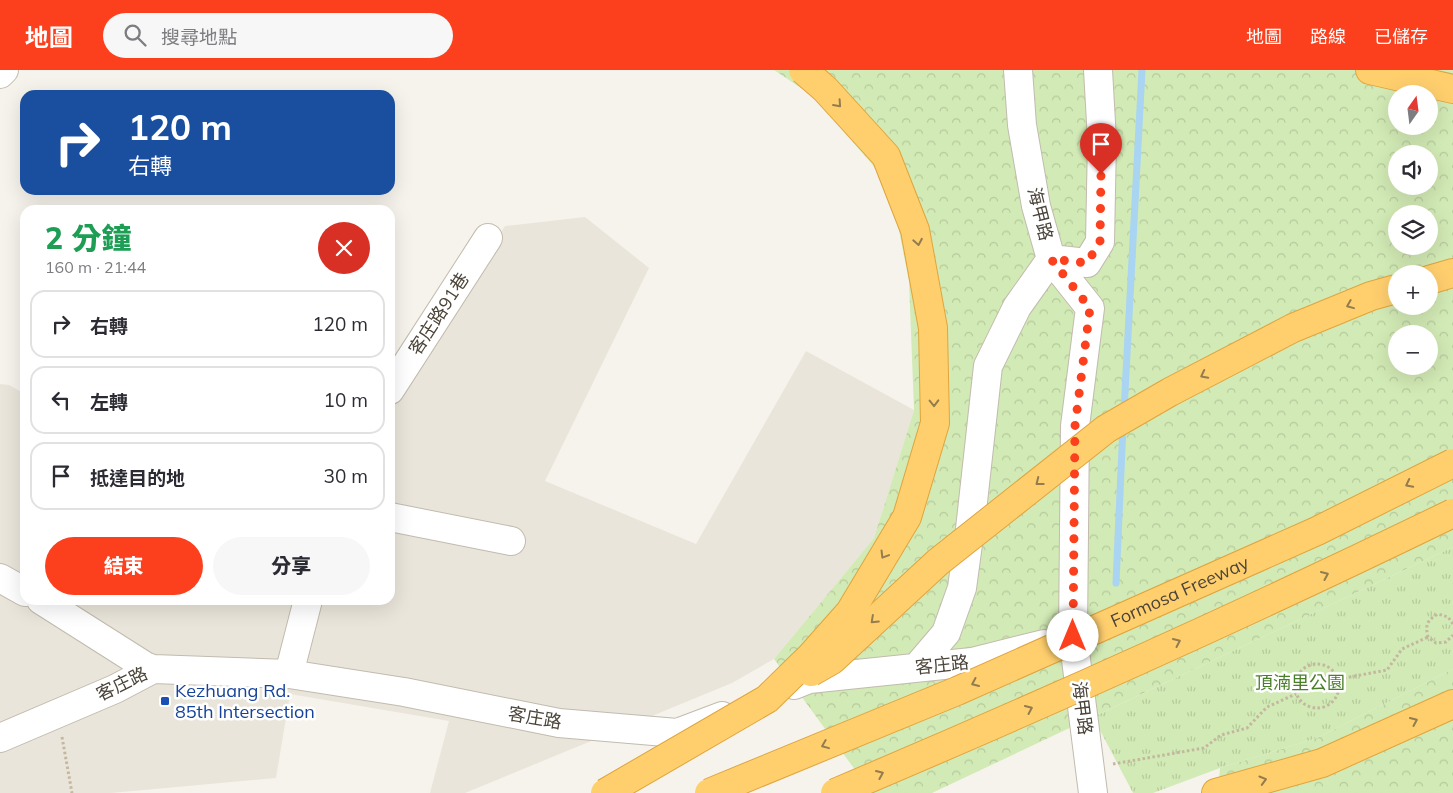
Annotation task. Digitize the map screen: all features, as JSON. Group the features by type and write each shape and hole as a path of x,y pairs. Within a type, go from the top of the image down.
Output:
{"highway":[{"path":"767,699 811,656 850,612 907,517 935,423 933,328 916,230 886,156 825,89 803,70"},
{"path":"1370,70 1453,90"},
{"path":"1438,277 1453,273"},
{"path":"605,793 832,660 938,562 1106,429 1170,392 1293,328 1371,296 1388,291"},
{"name":"Formosa Freeway","path":"709,793 957,691 1317,531 1453,462"},
{"path":"835,793 977,732 1337,569 1453,513"},
{"path":"1216,793 1322,763 1453,704"}],"street":[{"path":"0,74 4,70"},
{"name":"海甲路","path":"1018,70 1022,125 1034,197 1051,259 1090,308 1075,426 1073,636 1092,781"},
{"path":"917,668 946,633 962,588 988,366 1017,307 1051,259 1087,263 1100,242 1102,140 1095,71"},
{"name":"客庄路91巷","path":"395,382 488,238"},
{"path":"395,518 511,541"},
{"path":"0,578 20,589"},
{"path":"49,605 145,666 153,669"},
{"path":"289,674 307,605"},
{"name":"客庄路","path":"0,738 115,689 153,669 289,674 404,692 559,723 677,733 809,679 972,662 1073,636"}],"path":[{"path":"1453,624 1448,617 1438,614 1429,619 1426,628 1428,637 1436,643 1446,642 1453,635"},
{"path":"1339,679 1386,670 1402,649 1428,637"},
{"path":"1314,663 1330,666 1339,679 1338,695 1327,706 1311,708 1298,699 1296,694 1294,684 1300,670 1314,663"},
{"path":"1092,781 1144,757 1204,748 1221,735 1247,728 1267,707 1296,694"},
{"path":"57,714 72,793"}],"shaded area":[{"path":"585,217 649,268 545,481 696,544 806,351 914,410 874,538 774,659 732,683 465,793 430,793 449,721 290,694 276,778 111,793 0,793 0,384 9,385 20,391 20,605 395,605 395,402 505,226"}],"green space":[{"path":"774,70 1453,70 1453,547 932,793 872,793 774,659 874,538 914,410 909,281 890,185 813,96"},
{"name":"頂湳里公園","path":"1453,547 1453,669 1317,738 1220,768 1153,793 1133,793 1093,717"},
{"path":"1453,669 1453,793 1218,793 1220,768 1317,738"}],"waterway":[{"path":"1124,411 1142,70"},
{"path":"1116,583 1123,426"}],"place":[{"name":"Kezhuang Rd. 85th Intersection","path":"165,701"}],"route":[{"path":"1073,636 1075,426 1090,308 1051,259 1087,263 1100,242 1101,174"}]}
